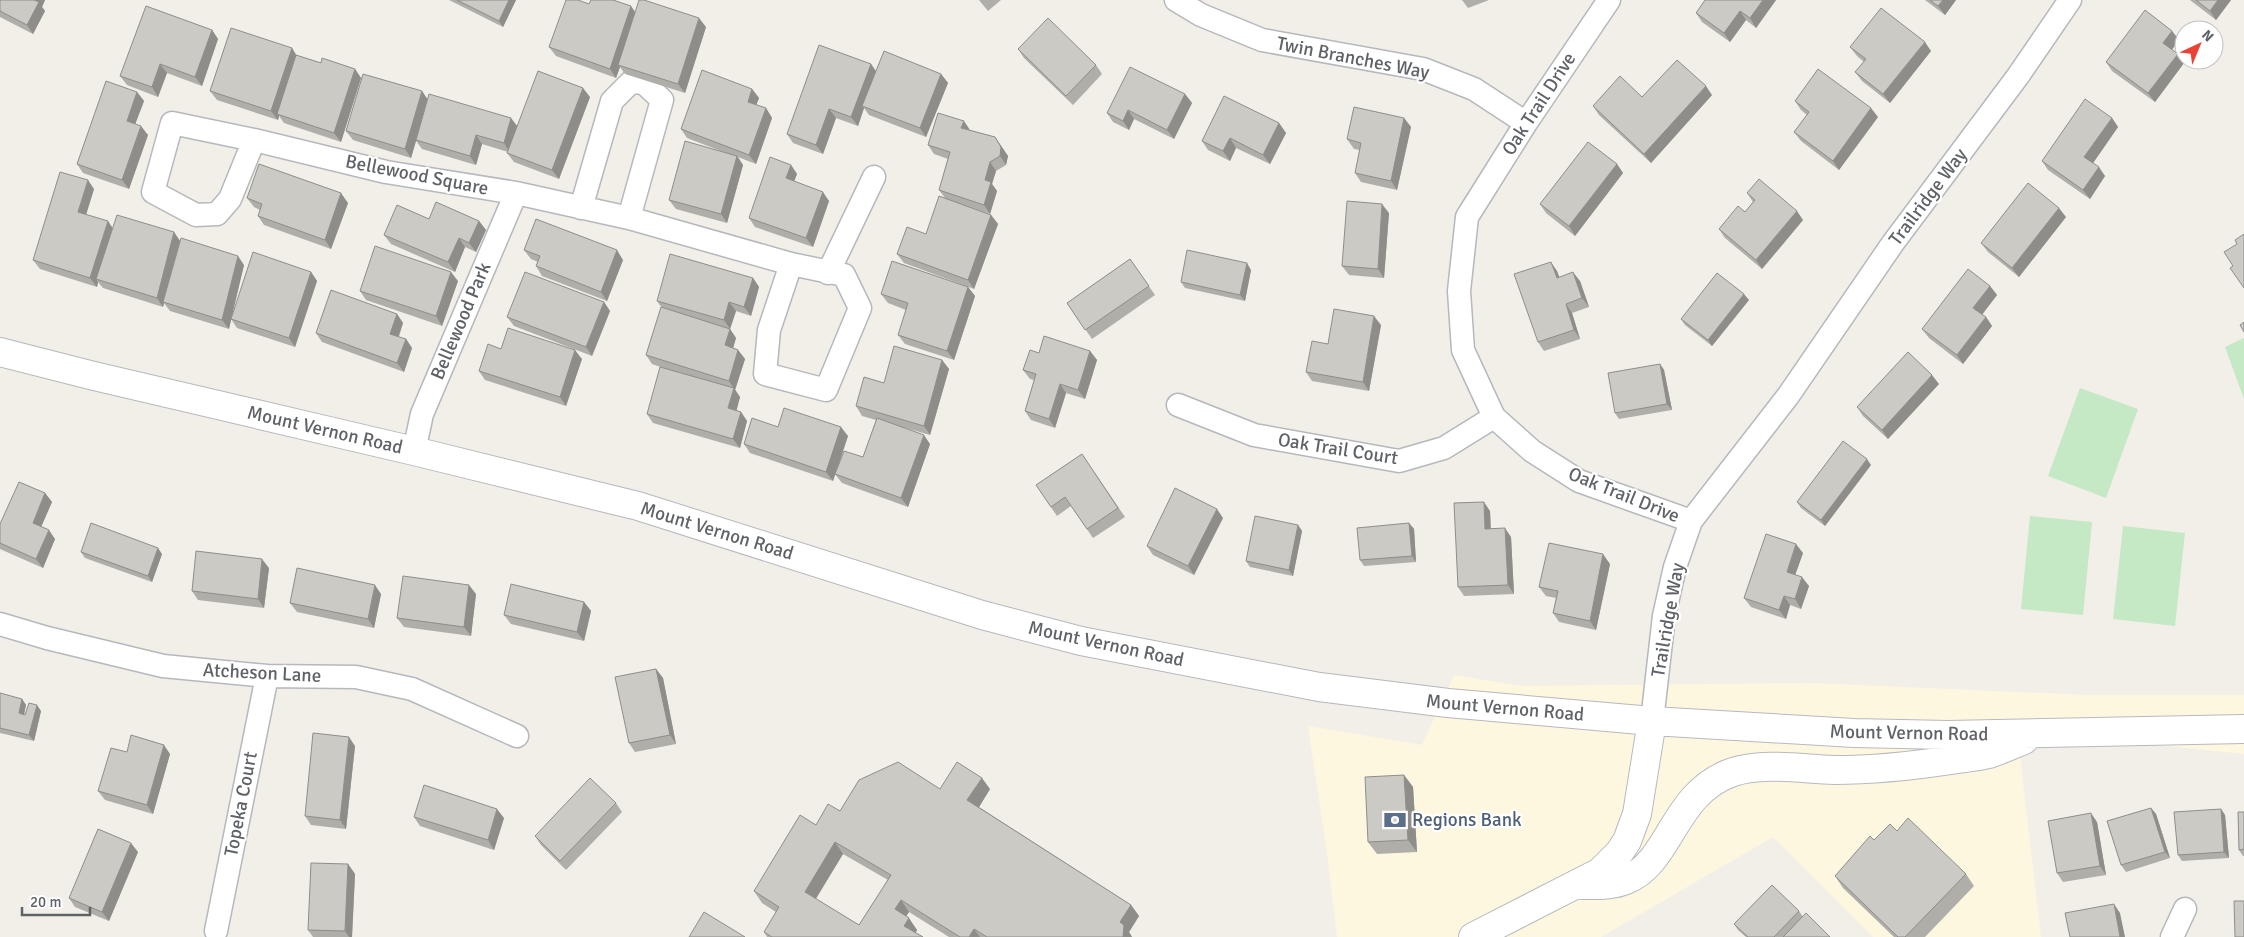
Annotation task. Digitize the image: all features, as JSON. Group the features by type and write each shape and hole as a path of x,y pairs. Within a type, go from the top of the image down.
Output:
{"street":[{"name":"Twin Branches Way","path":"1176,0 1201,15 1262,40 1423,69 1474,89 1526,123"},
{"name":"Oak Trail Drive","path":"1609,0 1526,123 1467,217 1459,291 1463,350 1494,417 1532,451 1579,481 1691,521 1788,396"},
{"name":"Trailridge Way","path":"1788,396 1893,243 2018,76 2070,0"},
{"path":"581,208 612,101 631,82 644,83 662,100 629,218"},
{"name":"Bellewood Square","path":"254,140 230,199 217,214 196,215 153,192 172,123 254,140 386,172 516,193 629,218 791,264 844,275 860,308 826,390 765,374 769,330 791,264"},
{"path":"828,273 874,177"},
{"name":"Bellewood Park","path":"414,451 422,414 516,193"},
{"name":"Mount Vernon Road","path":"0,352 638,506 982,615 1081,640 1319,687 1448,704 1652,721 1854,733 2040,734 2244,729"},
{"name":"Oak Trail Court","path":"1178,405 1254,436 1400,461 1444,448 1494,417"},
{"name":"Trailridge Way","path":"1652,721 1666,608 1675,567 1691,521"},
{"name":"Atcheson Lane","path":"0,624 47,638 163,666 267,676 356,677 412,689 518,736"},
{"name":"Topeka Court","path":"216,932 267,676"},
{"path":"1473,937 1577,885 1600,872 1611,863 1627,840 1637,814 1652,721"},
{"path":"1577,885 1609,884 1625,881 1638,874 1650,863 1691,800 1716,779 1732,772 1758,768 1836,770 1902,768 1987,754 2040,734"},
{"path":"2172,937 2185,909"}],"shaded area":[{"path":"1454,675 1521,686 1812,683 2088,695 2244,695 2244,754 2017,731 2041,937 1873,937 1773,837 1601,937 1337,937 1327,853 1308,726 1422,745"}],"green space":[{"path":"2244,338 2244,399 2225,347"},
{"path":"2080,388 2138,409 2106,498 2048,476"},
{"path":"2030,516 2092,522 2083,615 2021,609"},
{"path":"2123,526 2185,533 2175,626 2113,619"}],"building":[{"path":"0,0 34,0 39,2 27,25 0,11"},
{"path":"457,0 509,0 499,21"},
{"path":"566,0 578,0 589,4 591,0 613,0 631,6 610,69 549,47"},
{"path":"639,0 699,18 678,84 618,65"},
{"path":"1705,0 1763,0 1750,18 1740,11 1724,33 1696,13"},
{"path":"1930,0 1943,0 1938,6"},
{"path":"2196,0 2218,0 2210,11"},
{"path":"146,6 212,30 195,77 160,64 152,87 120,76"},
{"path":"1881,8 1925,42 1883,94 1855,72 1866,59 1850,47"},
{"path":"2145,10 2172,31 2163,43 2174,51 2174,59 2148,93 2106,62"},
{"path":"1048,18 1096,65 1066,96 1018,49"},
{"path":"231,28 292,48 271,111 210,91"},
{"path":"819,45 871,64 851,117 829,109 816,145 787,134"},
{"path":"884,51 941,74 920,128 862,106"},
{"path":"296,55 321,63 322,58 355,69 334,133 277,114"},
{"path":"1677,60 1706,86 1644,154 1593,106 1620,76 1642,97"},
{"path":"1130,67 1185,94 1167,130 1128,110 1123,121 1107,113"},
{"path":"1818,69 1871,108 1833,161 1794,132 1809,112 1795,101"},
{"path":"702,70 752,89 748,102 766,108 749,155 681,129"},
{"path":"538,71 583,88 552,170 507,153"},
{"path":"363,74 422,91 405,149 346,131"},
{"path":"106,81 137,92 127,121 141,126 122,180 77,164"},
{"path":"429,94 511,118 504,143 476,135 470,156 416,140"},
{"path":"1224,96 1279,123 1263,155 1230,138 1223,151 1202,141"},
{"path":"2085,99 2112,118 2084,157 2099,167 2083,190 2042,161"},
{"path":"1354,107 1404,118 1391,181 1355,173 1361,143 1347,139"},
{"path":"938,113 964,121 961,128 995,137 1001,147 1000,156 990,162 985,180 991,182 984,205 939,190 950,152 928,145"},
{"path":"685,141 737,156 721,214 669,200"},
{"path":"1588,142 1617,164 1569,226 1540,204"},
{"path":"770,157 791,165 786,178 823,192 806,238 749,218"},
{"path":"259,164 341,193 325,240 258,216 262,204 247,198"},
{"path":"60,172 88,180 78,212 108,221 90,278 33,260"},
{"path":"1759,179 1797,211 1756,260 1719,229 1738,206 1745,212 1755,200 1747,193"},
{"path":"2028,183 2059,208 2012,268 1981,243"},
{"path":"939,196 991,215 968,280 897,254 907,227 926,234"},
{"path":"1347,201 1382,204 1378,269 1342,266"},
{"path":"436,202 479,221 469,243 459,238 448,262 384,235 397,205 429,219"},
{"path":"117,215 174,232 157,298 96,279"},
{"path":"536,219 617,250 601,292 536,266 540,256 524,250"},
{"path":"2244,234 2244,288 2230,268 2233,266 2224,252 2237,244 2235,240"},
{"path":"181,238 238,256 222,320 163,302"},
{"path":"375,246 451,272 436,316 360,291"},
{"path":"1187,250 1247,263 1240,295 1181,282"},
{"path":"253,252 311,272 289,338 231,319"},
{"path":"670,254 753,278 744,307 729,302 724,320 657,301"},
{"path":"1130,259 1149,286 1085,330 1067,303"},
{"path":"892,261 968,287 947,351 898,335 908,303 881,294"},
{"path":"1551,262 1557,278 1573,272 1582,298 1566,304 1574,330 1538,342 1514,274"},
{"path":"1968,269 1990,286 1973,308 1986,317 1957,355 1922,329"},
{"path":"525,272 604,302 586,347 507,317"},
{"path":"1717,273 1744,294 1708,340 1681,319"},
{"path":"331,290 397,314 390,334 406,339 397,363 316,333"},
{"path":"661,307 730,329 725,345 738,350 729,381 646,355"},
{"path":"1334,309 1374,316 1363,382 1306,372 1312,341 1328,344"},
{"path":"2244,322 2244,332 2240,325"},
{"path":"508,328 575,350 560,397 479,371 488,344 501,349"},
{"path":"1044,336 1090,351 1078,390 1060,384 1049,419 1025,411 1036,374 1023,370 1030,350 1039,353"},
{"path":"894,346 942,360 924,426 856,406 864,377 884,383"},
{"path":"1908,352 1932,375 1882,430 1857,407"},
{"path":"1660,364 1667,404 1615,413 1608,373"},
{"path":"660,367 734,388 728,408 741,412 733,439 647,414"},
{"path":"784,408 841,427 826,472 744,444 752,418 778,427"},
{"path":"877,418 924,435 901,498 835,474 844,451 863,457"},
{"path":"1843,441 1867,459 1821,520 1797,502"},
{"path":"1082,454 1118,508 1087,529 1065,497 1051,507 1036,485"},
{"path":"19,482 45,493 33,523 49,530 36,559 0,543 0,524"},
{"path":"1175,488 1217,509 1188,566 1147,546"},
{"path":"1484,502 1485,529 1505,528 1508,585 1458,587 1454,503"},
{"path":"1255,516 1298,525 1289,570 1246,561"},
{"path":"91,523 158,548 148,576 81,552"},
{"path":"1409,523 1412,556 1360,560 1357,528"},
{"path":"1766,534 1796,544 1787,572 1802,577 1795,599 1784,596 1779,610 1744,598"},
{"path":"1549,543 1603,554 1590,621 1553,613 1558,591 1539,587"},
{"path":"196,551 262,559 258,599 192,591"},
{"path":"297,568 375,585 368,619 290,603"},
{"path":"403,576 469,585 464,627 397,618"},
{"path":"511,584 584,602 577,632 504,615"},
{"path":"656,669 670,735 629,743 615,677"},
{"path":"0,693 22,699 19,713 25,715 29,703 37,705 29,735 0,728"},
{"path":"313,733 349,737 340,820 305,816"},
{"path":"131,735 164,745 147,805 98,791 111,748 127,752"},
{"path":"898,762 940,789 957,762 982,778 967,800 1131,905 1120,922 1124,925 1123,937 987,937 974,929 969,937 960,937 901,900 895,909 909,918 904,926 923,937 772,937 764,932 779,907 754,891 800,815 816,825 828,804 840,811 859,780","holes":["835,842 891,875 859,925 805,892"]},
{"name":"Regions Bank","path":"1404,775 1408,840 1368,842 1365,777"},
{"path":"590,778 616,803 560,861 535,836"},
{"path":"424,785 497,809 488,840 414,817"},
{"path":"2151,808 2165,852 2121,865 2107,821"},
{"path":"2221,809 2224,852 2178,855 2174,812"},
{"path":"2238,812 2244,812 2244,849 2239,850"},
{"path":"2091,813 2100,866 2057,873 2048,821"},
{"path":"1908,818 1966,874 1905,937 1898,937 1835,876 1870,836 1874,840 1890,824 1897,831"},
{"path":"98,829 131,843 102,912 69,898"},
{"path":"311,863 348,864 345,931 308,930"},
{"path":"1772,885 1799,911 1774,937 1748,937 1734,924"},
{"path":"2234,901 2244,901 2244,937 2235,937"},
{"path":"2114,904 2120,937 2070,937 2065,913"},
{"path":"704,912 745,937 689,937"},
{"path":"1806,913 1830,937 1783,937"}],"place":[{"name":"Regions Bank","path":"1395,820"}]}
